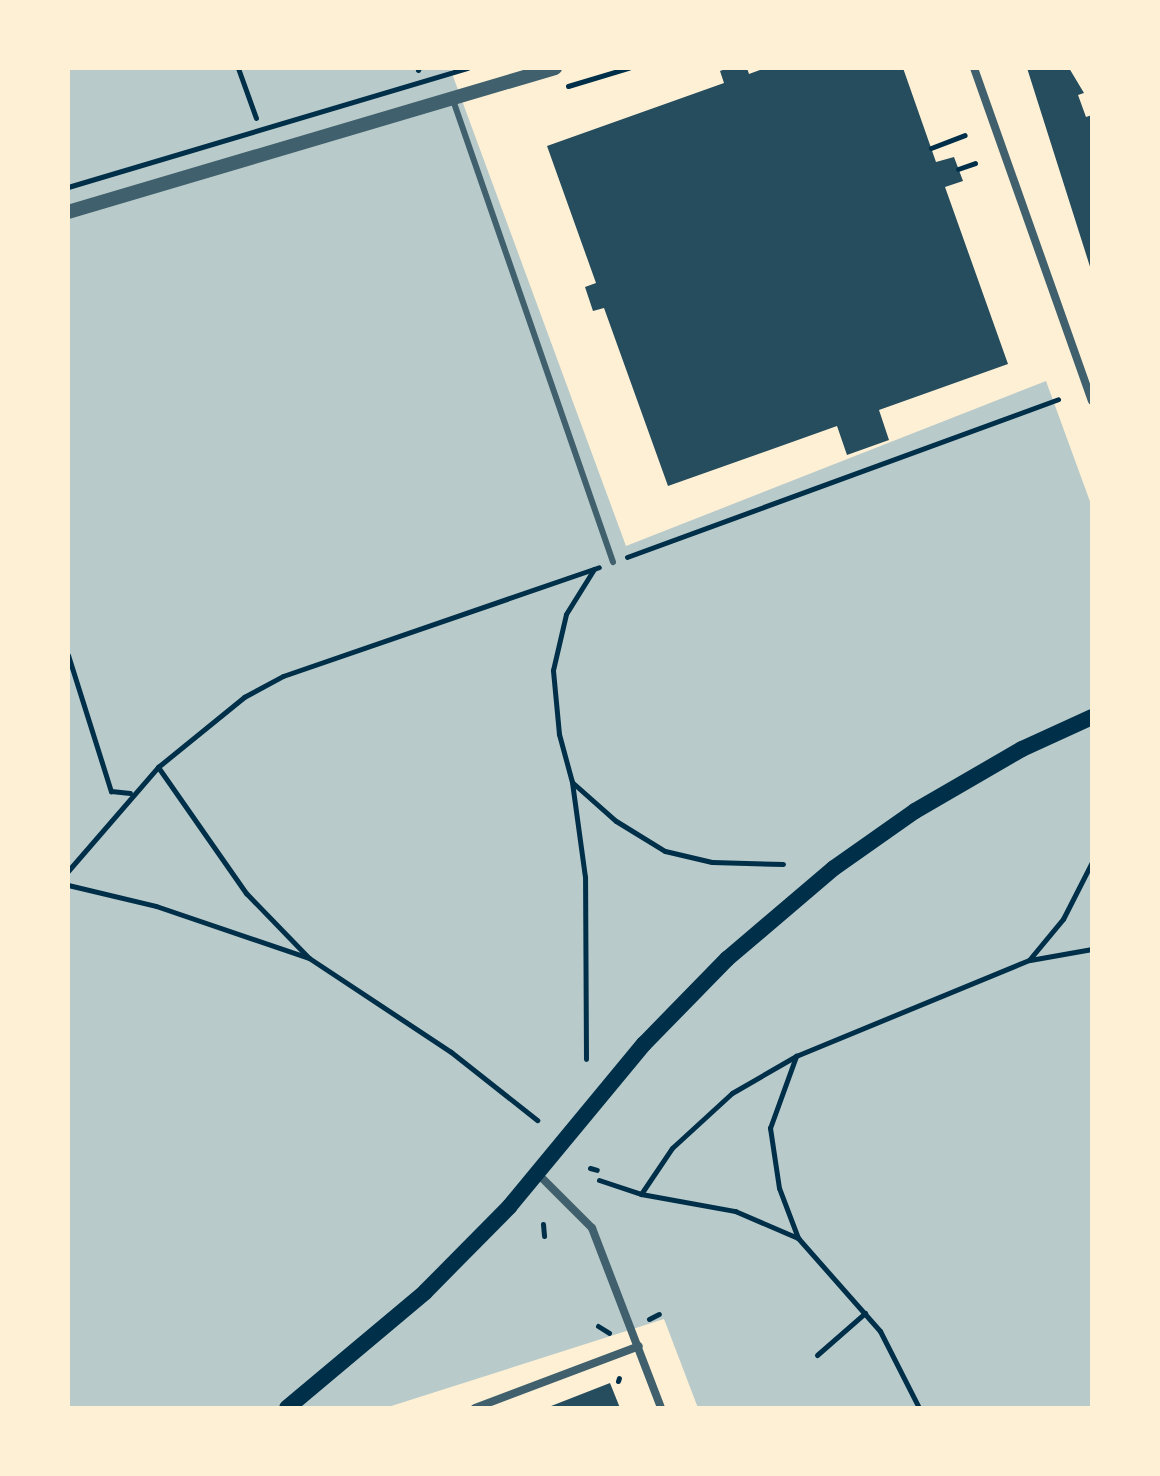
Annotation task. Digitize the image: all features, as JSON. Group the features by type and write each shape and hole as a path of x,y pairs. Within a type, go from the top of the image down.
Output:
{"main road":[{"path":"287,1408 425,1292 539,1175 644,1044 727,959 834,868 942,795 1022,749 1092,717"}],"street":[{"path":"68,212 555,68"},
{"path":"974,68 1092,401"},
{"path":"539,1175 592,1228 661,1408"},
{"path":"475,1408 639,1346"}],"lane":[{"path":"453,99 613,562"}],"path":[{"path":"238,68 256,118"},
{"path":"68,187 468,68"},
{"path":"931,148 965,135"},
{"path":"958,169 975,163"},
{"path":"68,871 131,793 158,767 244,697 283,676 613,562 1058,399"},
{"path":"586,1059 585,877 572,782 559,734 553,670 566,614 595,568"},
{"path":"68,655 111,791 131,793"},
{"path":"158,767 246,893 309,958 451,1052 537,1120"},
{"path":"572,782 616,821 665,851 712,862 783,864"},
{"path":"1029,960 1063,919 1090,875 1092,862"},
{"path":"68,885 156,906 309,958"},
{"path":"641,1194 672,1148 732,1093 796,1056 1029,960 1092,949"},
{"path":"796,1056 770,1128 779,1188 798,1238 865,1313 919,1408"},
{"path":"599,1180 641,1194 735,1211 798,1238"},
{"path":"543,1224 544,1236"},
{"path":"817,1355 865,1313"},
{"path":"649,1319 659,1314"},
{"path":"598,1326 609,1333"}],"shaded area":[{"path":"68,68 450,68 626,546 1046,381 1092,507 1092,1408 698,1408 664,1319 385,1408 68,1408"}],"building":[{"path":"747,68 749,74 765,68 903,68 936,162 954,157 963,181 945,187 1008,364 879,410 889,440 847,455 837,426 668,486 604,308 593,311 585,287 596,283 547,146 724,83 720,71"},
{"path":"1027,68 1069,68 1084,93 1078,95 1086,117 1092,115 1092,273"},
{"path":"610,1383 620,1408 546,1408"}]}
